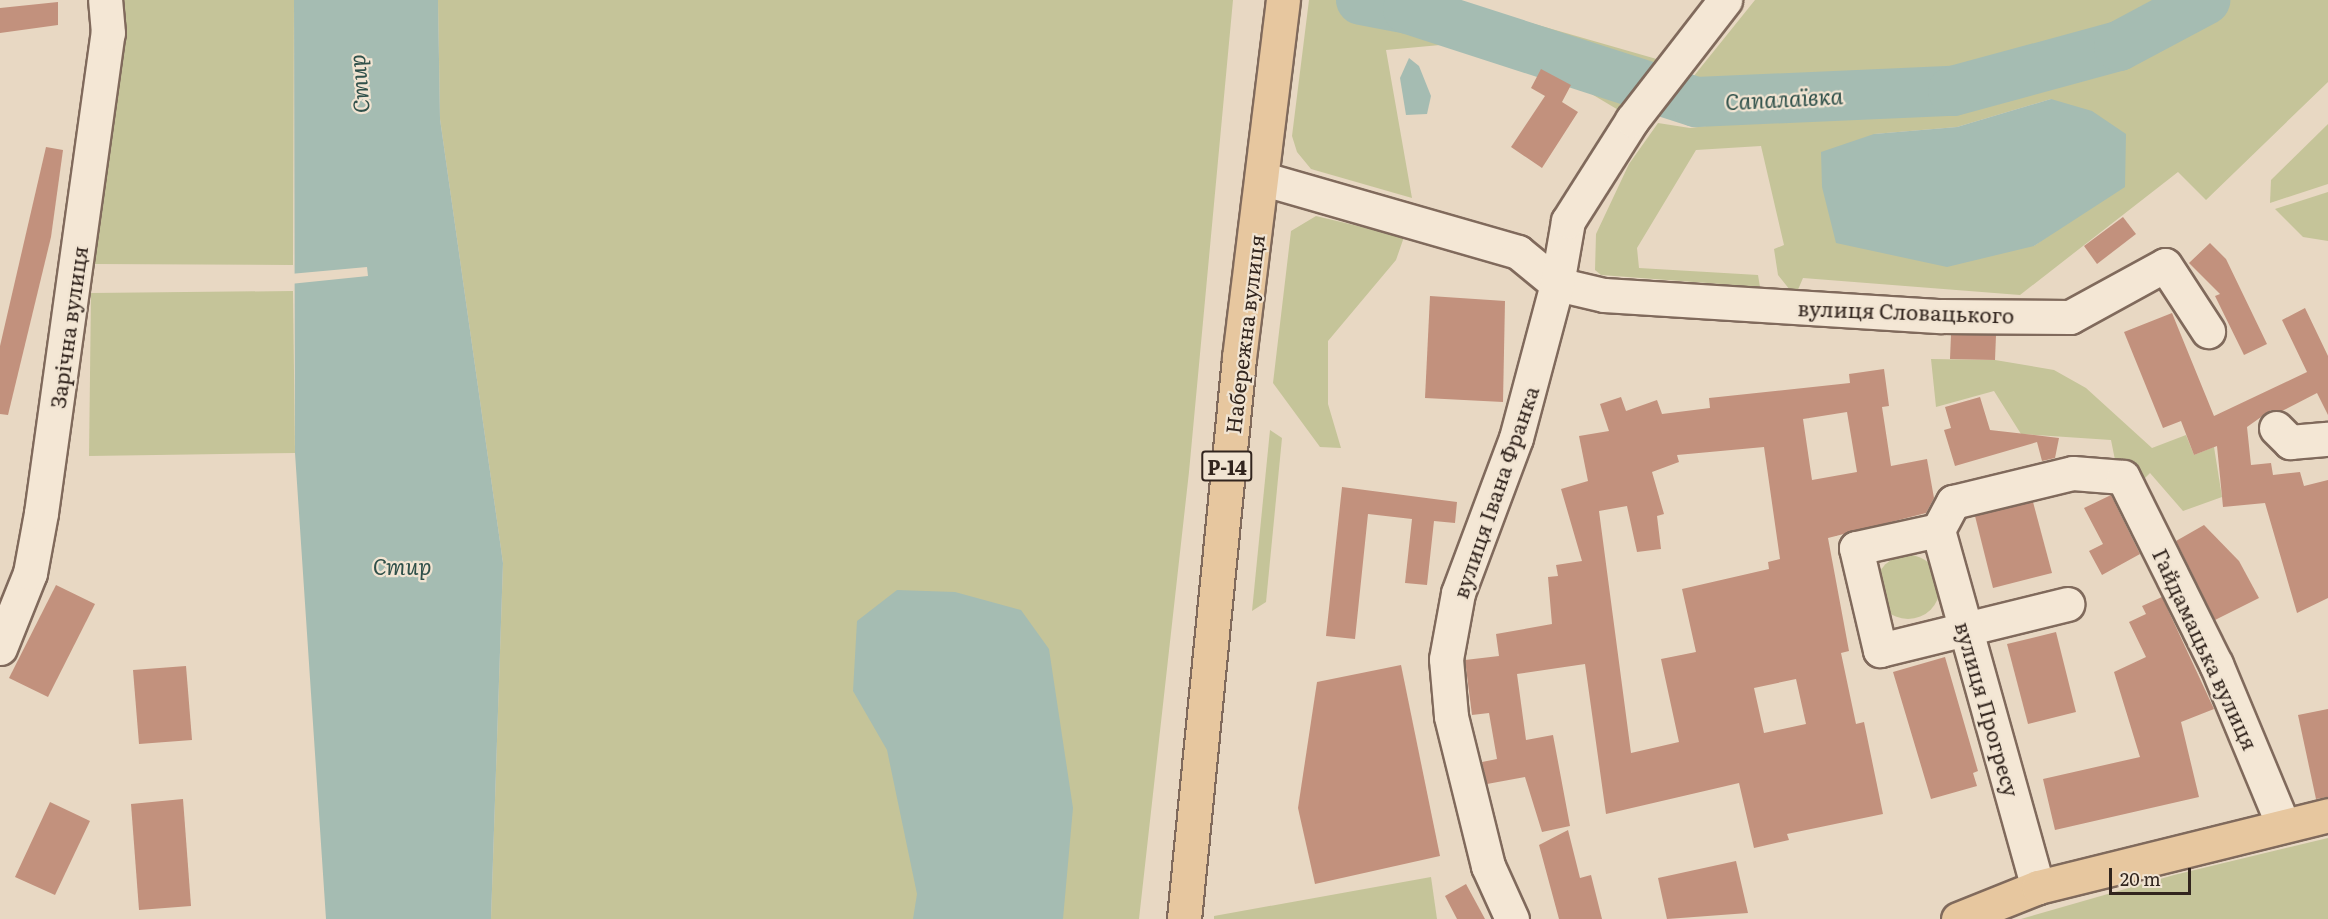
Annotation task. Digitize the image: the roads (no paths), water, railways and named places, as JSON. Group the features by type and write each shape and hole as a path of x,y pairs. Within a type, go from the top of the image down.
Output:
{"main road":[{"name":"Набережна вулиця","path":"1184,919 1239,358 1264,179 1282,7"},
{"path":"1958,919 2038,887 2328,815"}],"street":[{"name":"Зарічна вулиця","path":"0,648 30,573 41,513 108,33 105,0"},
{"name":"вулиця Івана Франка","path":"1512,919 1488,866 1451,716 1446,659 1458,593 1516,438 1557,284 1568,221 1632,120 1725,0"},
{"path":"1264,179 1518,252 1557,284"},
{"name":"вулиця Словацького","path":"1557,284 1627,296 1941,316 2070,316 2165,265 2208,331"},
{"path":"2276,428 2290,442 2328,439"},
{"name":"Гайдамацька вулиця","path":"1938,530 1953,501 2073,472 2123,477 2217,664 2283,825"},
{"path":"1938,530 1856,548 1880,650 1966,632 2067,604"},
{"name":"вулиця Прогресу","path":"1938,530 2038,887"}],"water":[{"name":"Стир","path":"294,0 438,0 440,119 503,563 491,919 326,919 295,453"},
{"path":"1409,58 1419,66 1431,96 1427,114 1406,115 1400,78"},
{"path":"2051,99 2092,111 2126,134 2125,187 2034,246 1947,267 1836,243 1822,187 1821,152 1874,134 1957,127"},
{"path":"897,590 955,592 1021,610 1049,649 1073,808 1063,919 913,919 917,894 887,750 853,691 857,621"}],"waterway":[{"name":"Сапалаївка","path":"1361,0 1408,9 1696,102 1953,91 2119,46 2205,0"}]}
